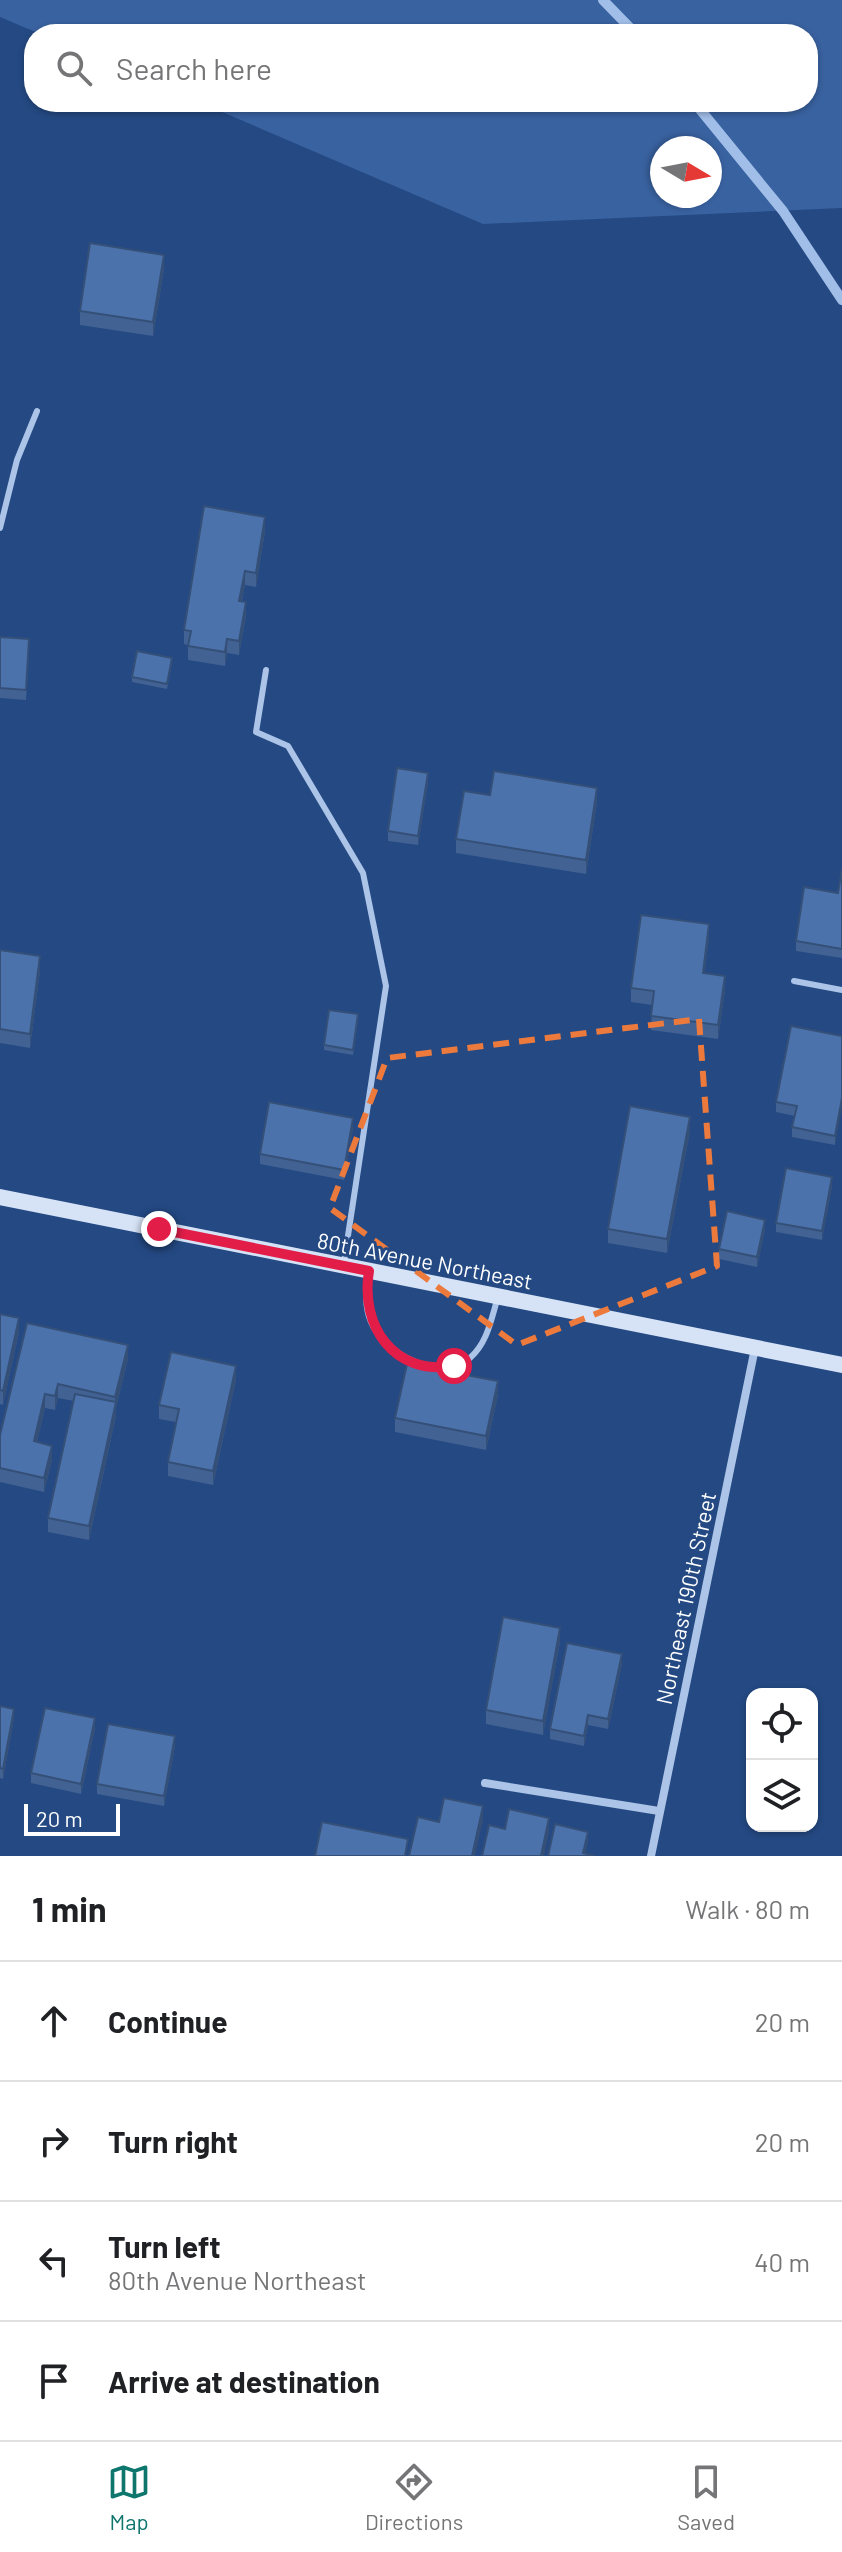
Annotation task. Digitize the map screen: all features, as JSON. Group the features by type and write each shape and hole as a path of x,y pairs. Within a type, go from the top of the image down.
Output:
{"main road":[{"name":"80th Avenue Northeast","path":"0,1197 842,1365"}],"street":[{"name":"Northeast 190th Street","path":"651,1856 755,1348"},
{"path":"485,1783 659,1811"}],"lane":[{"path":"0,528 17,460 37,411"},
{"path":"266,670 256,732 288,746 363,873 386,986 343,1265"},
{"path":"794,981 842,990"},
{"path":"369,1271 366,1300 375,1330 391,1349 431,1366 454,1366 472,1356 486,1338 498,1297"}],"highlighted area":[{"path":"699,1019 717,1266 517,1345 330,1208 387,1058"}],"shaded area":[{"path":"0,0 842,0 842,208 483,224 222,112 818,112 818,24 24,24 24,27 0,17"}],"building":[{"path":"90,243 164,255 153,322 80,311"},
{"path":"204,506 265,517 256,573 245,571 239,601 246,602 239,641 227,639 225,652 188,646 191,631 184,630"},
{"path":"0,637 29,639 26,690 0,688"},
{"path":"137,651 172,658 167,684 132,677"},
{"path":"397,768 428,773 418,836 388,831"},
{"path":"494,771 597,788 586,860 456,839 464,791 490,795"},
{"path":"842,869 842,949 796,941 804,887 838,893"},
{"path":"641,915 709,924 703,973 725,976 718,1025 651,1016 654,991 631,988"},
{"path":"0,950 40,956 30,1034 0,1029"},
{"path":"329,1010 358,1014 353,1050 324,1045"},
{"path":"791,1026 842,1036 842,1098 835,1136 792,1127 797,1106 776,1102"},
{"path":"269,1102 353,1118 344,1170 260,1154"},
{"path":"630,1106 690,1117 667,1239 608,1229"},
{"path":"786,1168 832,1177 822,1231 776,1223"},
{"path":"727,1211 765,1220 757,1257 719,1249"},
{"path":"0,1314 19,1318 3,1391 0,1390"},
{"path":"27,1323 128,1345 115,1397 58,1384 55,1396 45,1394 34,1441 52,1446 44,1478 0,1468 0,1435"},
{"path":"171,1352 236,1366 213,1471 168,1462 179,1409 159,1405"},
{"path":"407,1364 498,1381 486,1436 395,1418"},
{"path":"75,1394 116,1402 89,1526 48,1518"},
{"path":"503,1617 560,1628 543,1721 486,1710"},
{"path":"567,1643 622,1654 608,1719 588,1715 584,1736 550,1729"},
{"path":"0,1706 14,1709 3,1769 0,1768"},
{"path":"45,1708 95,1718 81,1784 31,1773"},
{"path":"108,1724 175,1736 164,1796 97,1784"},
{"path":"444,1798 483,1806 472,1856 409,1856 418,1817 439,1822"},
{"path":"509,1809 549,1818 541,1856 482,1856 489,1825 505,1829"},
{"path":"322,1822 408,1839 405,1856 315,1856"},
{"path":"555,1824 588,1832 583,1853 595,1856 548,1856"}],"waterway":[{"path":"603,0 626,24"},
{"path":"702,112 783,211 842,300"}],"route":[{"path":"159,1229 369,1271 367,1311 382,1340 391,1349 416,1361 431,1366 454,1366"}]}
